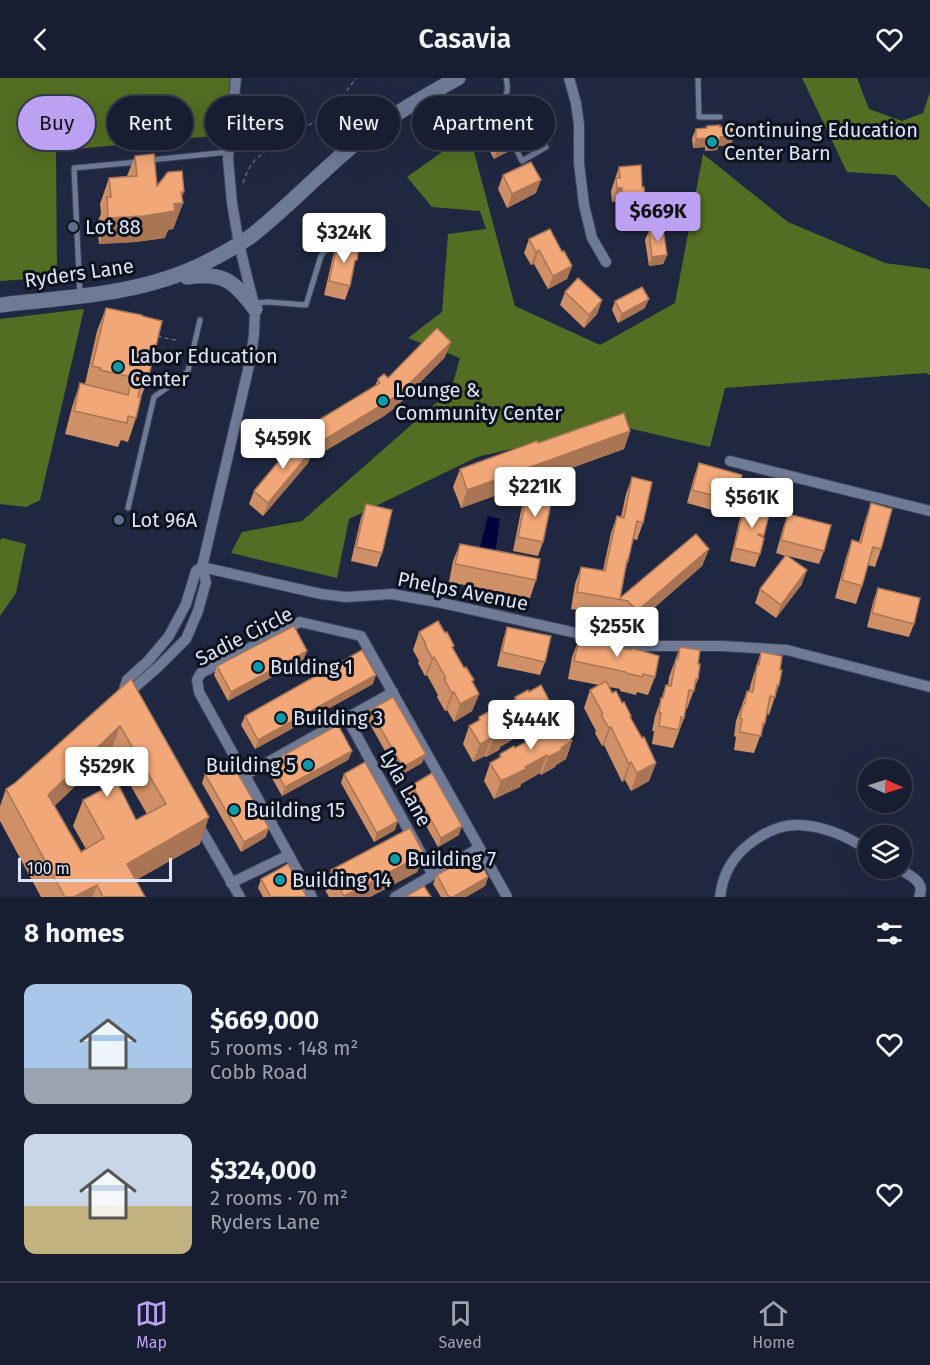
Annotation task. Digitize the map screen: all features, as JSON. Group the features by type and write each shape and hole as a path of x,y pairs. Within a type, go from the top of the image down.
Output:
{"main road":[{"name":"Ryders Lane","path":"0,305 114,292 148,285 202,265 255,233 379,124 458,78"},
{"path":"148,285 204,275 217,277 233,283 254,306"}],"street":[{"path":"202,567 196,571 186,604 170,636 127,680 123,699 186,639 198,611 206,582 202,567 251,357 254,306 232,203 229,152 236,78"},
{"path":"569,78 579,125 579,163 584,205 592,238 606,262"},
{"path":"730,461 930,511"},
{"name":"Phelps Avenue","path":"202,567 321,594 346,597 392,594 442,603 621,643 645,646 722,646 787,650 930,687"},
{"name":"Sadie Circle","path":"312,897 199,692 197,680 201,672 300,622 361,636 507,897"},
{"path":"245,775 393,692"},
{"name":"Lyla Lane","path":"347,718 433,875"},
{"path":"192,813 240,897"},
{"path":"720,897 724,877 734,860 749,843 772,831 796,825 814,827 834,832 858,843"},
{"path":"395,897 479,848"},
{"path":"231,883 289,855"},
{"path":"912,878 917,881 920,892"}],"lane":[{"path":"506,78 508,89 506,96"},
{"path":"698,78 699,117 720,117"},
{"path":"516,150 522,161 541,150"},
{"path":"80,296 74,168 229,152"},
{"path":"254,306 268,302 306,305 321,256 333,240"},
{"path":"128,508 154,397 188,371 200,320"}],"path":[{"path":"243,183 255,160 264,152 279,146 331,112 356,78"},
{"path":"156,336 179,342"}],"green space":[{"path":"0,78 231,78 228,96 205,96 205,137 193,138 193,96 107,96 107,146 95,147 95,96 18,96 18,150 66,150 56,151 57,277 0,281"},
{"path":"802,78 857,78 869,109 902,121 923,113 930,92 930,208 895,175 847,172"},
{"path":"445,150 474,150 515,306 600,345 675,303 703,154 788,222 885,263 930,269 930,375 925,373 725,388 710,447 615,425 477,457 349,519 337,578 231,553 242,532 302,521 451,390 460,358 408,338 442,312 448,234 486,229 480,211 432,207 407,177"},
{"path":"84,309 40,500 26,507 0,504 0,319"},
{"path":"2,538 26,544 16,593 0,616 0,540"}],"shaded area":[{"path":"488,516 500,519 495,554 479,551"}],"building":[{"path":"720,125 720,127 734,126 734,136 720,137 720,141 709,142 708,138 696,139 696,129"},
{"path":"154,154 157,186 168,172 182,171 183,203 174,204 175,211 108,218 107,197 111,197 109,178 137,176 135,156"},
{"path":"531,162 541,180 512,194 503,175"},
{"path":"641,165 645,199 623,200 622,188 617,188 616,178 620,178 619,167"},
{"path":"550,229 572,266 553,276 539,250 536,252 529,239"},
{"path":"663,229 667,255 652,257 649,231"},
{"path":"338,242 359,247 350,286 329,281"},
{"path":"578,278 602,300 589,315 565,292"},
{"path":"642,287 649,299 622,314 615,301"},
{"path":"106,308 162,321 148,379 142,378 138,397 141,397 136,418 128,416 127,423 74,411 80,383 128,395 132,377 92,366"},
{"path":"437,328 451,342 401,392 319,443 309,426 380,383 378,379 384,374 388,378"},
{"path":"624,413 630,431 467,490 460,469"},
{"path":"299,437 313,449 268,503 254,491"},
{"path":"699,463 742,475 735,501 692,490"},
{"path":"632,477 652,482 643,523 637,521 620,598 696,534 709,549 637,611 628,601 577,592 581,567 605,571 617,516 624,518"},
{"path":"527,493 552,498 543,542 518,537"},
{"path":"871,503 892,509 881,549 873,547 862,586 842,580 852,540 861,543"},
{"path":"366,504 392,510 382,553 356,547"},
{"path":"745,504 770,510 764,535 757,534 764,538 760,554 734,548"},
{"path":"788,514 831,525 824,551 781,540"},
{"path":"460,544 540,559 536,580 455,564"},
{"path":"786,555 807,570 781,605 760,589"},
{"path":"878,588 920,598 914,624 872,613"},
{"path":"438,621 445,633 447,632 454,646 452,647 464,668 466,667 474,680 472,681 479,694 460,704 419,632"},
{"name":"Bulding 1","path":"294,626 307,651 231,692 217,666"},
{"path":"507,627 551,636 545,662 502,652"},
{"path":"579,639 608,643 607,645 631,650 632,648 659,656 655,677 643,674 642,677 574,661"},
{"path":"680,647 700,650 698,664 700,664 698,679 696,679 694,691 689,690 684,718 681,717 679,730 659,726 661,713 659,713 666,685 671,686"},
{"path":"362,650 376,675 258,740 245,716"},
{"path":"761,652 782,656 780,670 782,670 775,697 770,696 761,736 740,732 742,719 740,718 747,691 753,692"},
{"path":"131,679 209,817 127,864 145,897 103,897 97,885 74,897 65,897 6,789","holes":["120,726 166,804 136,820 117,782 83,800 104,838 81,852 48,795"]},
{"path":"606,681 612,693 616,691 622,703 624,702 656,763 637,773 631,762 629,764 611,727 609,728 601,715 603,714 590,690"},
{"path":"541,685 551,704 527,720 526,718 504,730 506,732 480,744 469,726 493,709 494,711 516,699 515,697"},
{"path":"393,697 426,754 403,767 370,710"},
{"path":"562,722 572,741 561,748 562,750 548,757 547,755 525,767 526,769 501,781 490,763 514,746 515,748 537,736 536,734"},
{"name":"Building 5","path":"338,725 352,751 285,787 271,762"},
{"name":"Building 15","path":"230,760 269,828 244,842 205,774"},
{"path":"365,762 398,821 377,833 344,774"},
{"path":"432,773 462,826 441,838 412,785"},
{"path":"410,828 424,854 344,896 331,870"},
{"path":"475,853 488,877 453,897 449,897 437,875"},
{"path":"288,864 307,897 271,897 261,879"},
{"path":"424,886 431,897 405,897"}],"place":[{"name":"Continuing Education Center Barn","path":"712,142"},
{"name":"Lot 88","path":"73,227"},
{"name":"Labor Education Center","path":"118,367"},
{"name":"Lounge & Community Center","path":"383,401"},
{"name":"Lot 96A","path":"119,520"},
{"name":"Bulding 1","path":"258,667"},
{"name":"Building 3","path":"281,718"},
{"name":"Building 5","path":"308,765"},
{"name":"Building 15","path":"234,810"},
{"name":"Building 7","path":"395,859"},
{"name":"Building 14","path":"280,880"}]}
